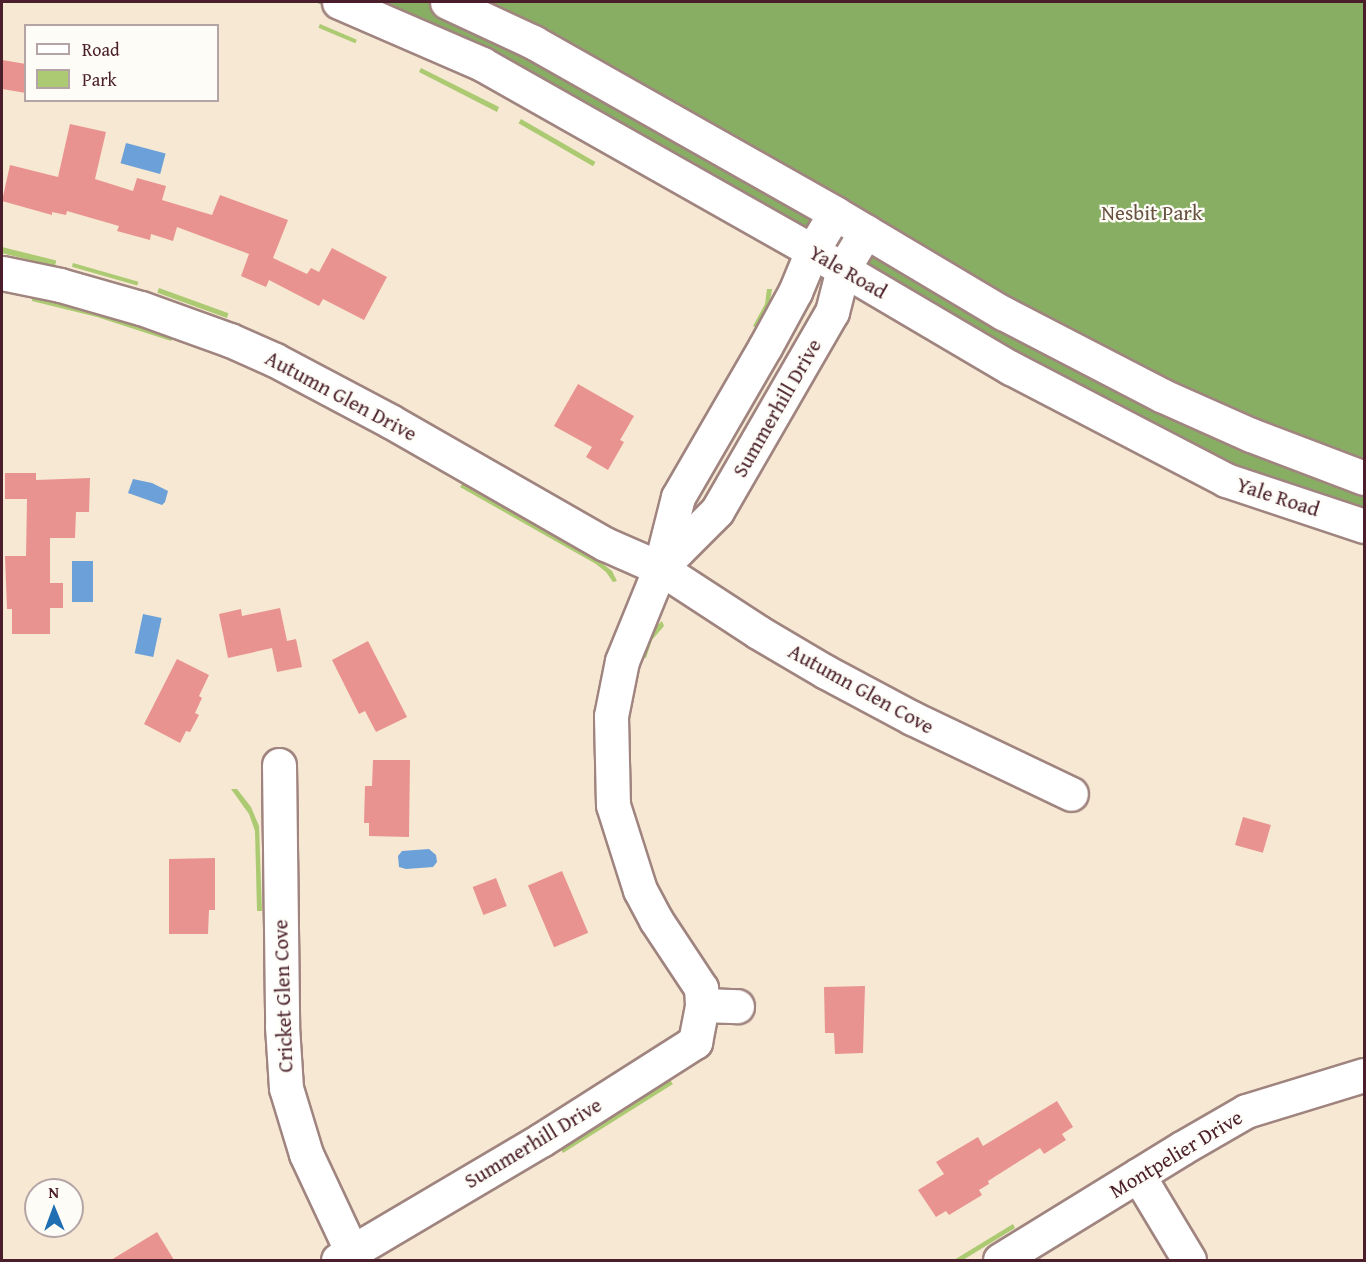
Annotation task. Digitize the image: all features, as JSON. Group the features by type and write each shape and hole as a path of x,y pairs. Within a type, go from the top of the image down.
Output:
{"street":[{"name":"Yale Road","path":"339,2 482,64 812,251 1011,368 1226,480 1365,526"},
{"name":"Yale Road","path":"447,2 533,42 835,213 1004,313 1161,395 1251,435 1365,478"},
{"name":"Summerhill Drive","path":"344,1255 541,1140 695,1042 702,1005 701,988 656,920 640,890 613,805 610,747 614,698 622,661 660,568 678,496 795,292 812,251 835,213"},
{"name":"Summerhill Drive","path":"660,568 717,511 832,312 843,269 866,231"},
{"name":"Autumn Glen Drive","path":"2,273 60,285 141,308 239,344 390,420 605,544 660,568"},
{"name":"Autumn Glen Cove","path":"660,568 758,632 826,672 912,718 1071,794"},
{"name":"Cricket Glen Cove","path":"279,765 282,1026 286,1088 306,1154 344,1255"},
{"path":"702,1005 737,1006"},
{"name":"Montpelier Drive","path":"1000,1260 1246,1111 1365,1075"},
{"path":"1138,1175 1189,1260"}],"green space":[{"name":"Nesbit Park","path":"315,2 1364,2 1364,533 1241,488 434,48"},
{"path":"320,24 357,40 355,43 318,28"},
{"path":"421,68 499,107 497,112 419,72"},
{"path":"521,119 595,162 593,166 518,123"},
{"path":"2,247 56,261 55,266 2,253"},
{"path":"73,263 138,282 137,286 72,267"},
{"path":"159,288 229,313 227,318 157,293"},
{"path":"767,289 772,289 769,307 757,328 753,326 765,304"},
{"path":"32,296 98,313 173,337 171,341 97,317 32,301"},
{"path":"463,483 599,561 612,571 617,581 613,582 596,564 460,487"},
{"path":"662,621 664,626 652,640 646,658 641,656 650,632"},
{"path":"231,789 237,789 251,807 259,826 262,911 257,911 255,831 249,814"},
{"path":"670,1080 673,1084 563,1153 560,1148"},
{"path":"1013,1224 1015,1228 963,1260 954,1260"}],"water":[{"path":"126,143 166,154 160,174 121,163"},
{"path":"133,479 152,483 168,491 165,502 162,505 128,493"},
{"path":"72,561 93,561 93,602 72,602"},
{"path":"143,614 162,618 153,657 135,653"},
{"path":"429,849 436,855 437,862 433,867 406,869 399,867 398,856 402,851"}],"building":[{"path":"2,60 24,64 24,93 2,89"},
{"path":"70,124 106,132 95,179 133,191 137,178 166,186 162,200 212,215 220,195 288,220 273,258 307,274 311,268 319,272 332,248 387,277 364,320 323,299 319,306 269,280 266,287 241,276 249,254 177,227 173,241 151,234 150,240 117,231 119,226 67,211 66,215 52,212 52,215 2,201 10,165 58,177"},
{"path":"578,384 634,416 620,440 624,442 608,470 586,457 592,447 554,426"},
{"path":"5,473 36,473 36,480 90,478 89,512 76,512 75,538 50,538 50,583 63,583 63,608 50,608 50,634 12,634 12,609 7,609 5,556 26,556 27,499 5,499"},
{"path":"280,608 287,641 296,639 302,667 277,672 272,648 228,658 219,614 241,609 242,616"},
{"path":"368,641 407,717 376,732 365,711 359,714 332,660"},
{"path":"177,659 209,675 199,696 202,698 195,713 199,715 190,732 186,731 180,743 144,724"},
{"path":"373,760 410,760 409,837 369,836 369,823 364,823 365,786 372,786"},
{"path":"1243,817 1271,825 1263,853 1235,845"},
{"path":"215,858 215,910 209,910 208,934 169,934 169,859"},
{"path":"562,871 588,933 554,947 528,885"},
{"path":"496,878 507,906 483,915 473,887"},
{"path":"865,986 863,1053 835,1054 834,1033 825,1033 824,987"},
{"path":"1057,1101 1073,1127 1062,1134 1066,1140 1044,1154 1040,1148 988,1181 989,1184 979,1190 982,1195 949,1215 946,1211 936,1217 918,1190 944,1174 936,1162 978,1137 983,1146"},
{"path":"157,1232 174,1260 111,1260"}]}
